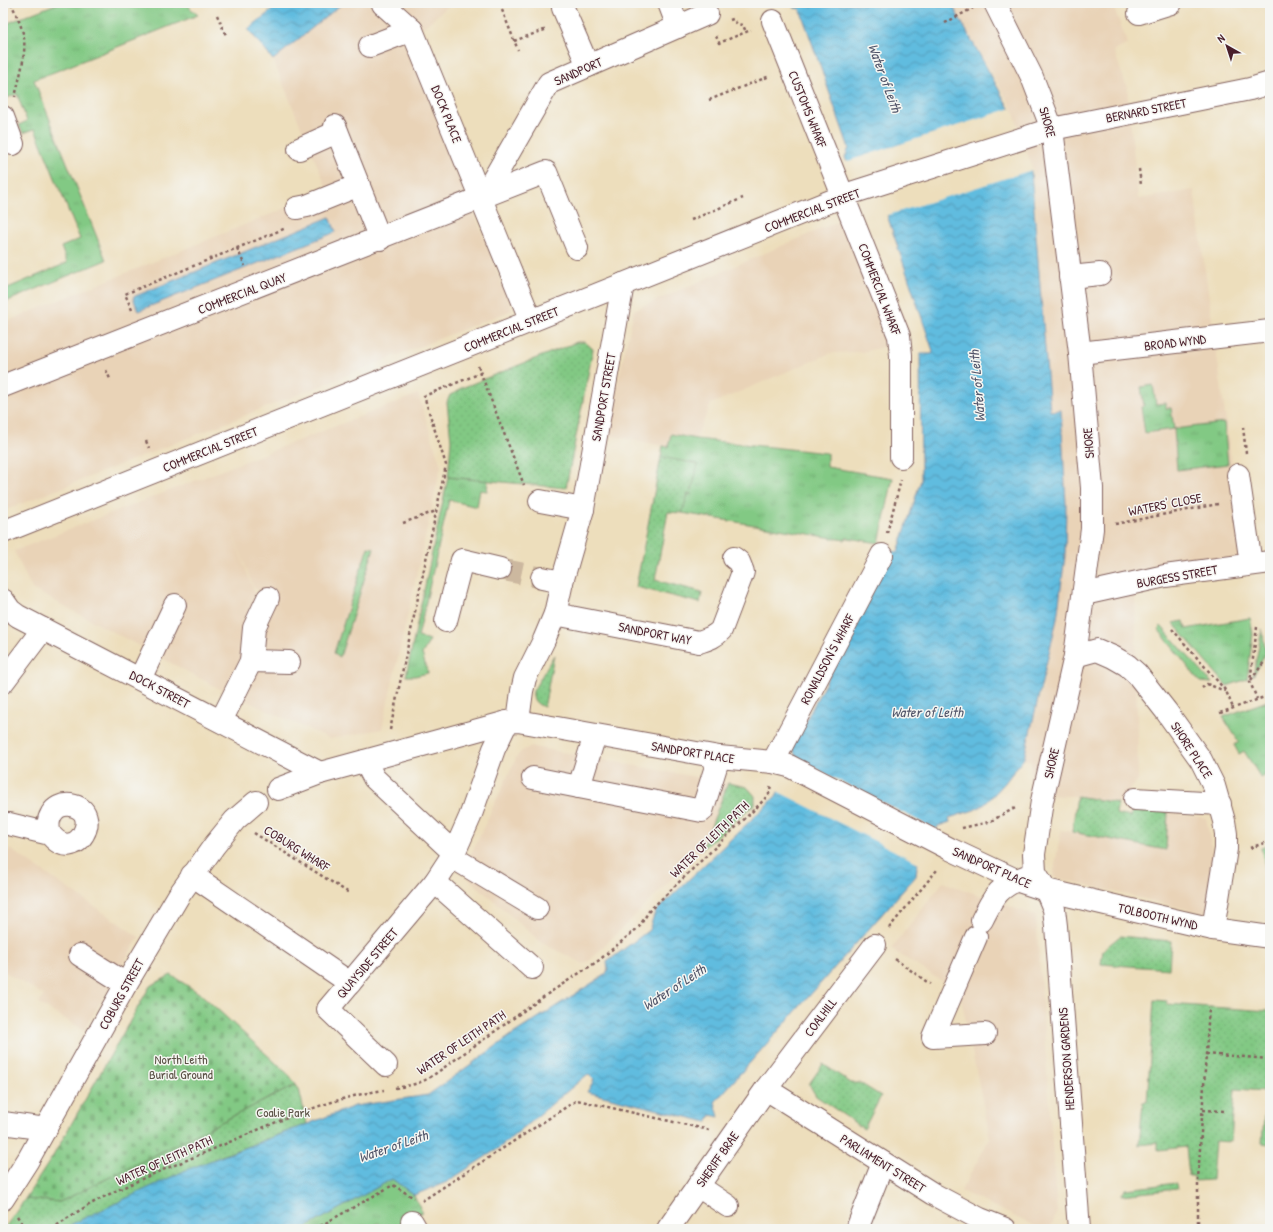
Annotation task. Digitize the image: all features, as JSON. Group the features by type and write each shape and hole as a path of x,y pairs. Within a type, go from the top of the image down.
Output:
{"street":[{"path":"669,3 678,27"},
{"path":"1139,13 1172,3"},
{"name":"DOCK PLACE","path":"383,4 412,30 531,321"},
{"name":"SHORE","path":"986,5 1032,77 1052,129 1080,353 1092,488 1092,529 1075,656 1042,801 1034,854 1032,881"},
{"path":"566,14 588,66"},
{"name":"SANDPORT","path":"482,199 549,83 707,14"},
{"name":"CUSTOMS WHARF","path":"774,21 792,67 848,195"},
{"path":"370,46 412,30"},
{"name":"BERNARD STREET","path":"1022,138 1052,129 1250,89 1270,83"},
{"path":"3,117 13,144"},
{"path":"299,149 336,129 359,185 376,240"},
{"name":"COMMERCIAL STREET","path":"3,532 848,195 1022,138"},
{"path":"482,199 546,172 577,248"},
{"path":"294,217 307,206 359,185"},
{"name":"COMMERCIAL WHARF","path":"848,195 900,336 902,456"},
{"name":"COMMERCIAL QUAY","path":"3,386 482,199"},
{"path":"1070,277 1100,274"},
{"name":"SANDPORT STREET","path":"555,614 557,575 583,509 623,284"},
{"name":"BROAD WYND","path":"1080,353 1270,331"},
{"path":"1242,466 1242,500 1261,563"},
{"path":"540,501 583,509"},
{"name":"RONALDSON'S WHARF","path":"781,764 882,555"},
{"name":"SANDPORT WAY","path":"555,614 699,642 712,637 721,630 743,572 739,562 734,558"},
{"path":"446,621 462,560 500,569"},
{"name":"BURGESS STREET","path":"1084,594 1165,576 1261,563"},
{"path":"221,721 251,661 254,628 268,598"},
{"name":"DOCK STREET","path":"3,600 10,610 18,616 320,773"},
{"path":"140,679 175,605"},
{"path":"512,721 525,678 555,614"},
{"path":"3,682 43,629"},
{"name":"SHORE PLACE","path":"1075,656 1097,650 1127,665 1137,674 1166,711 1201,760 1214,786 1220,804 1226,834 1219,850 1213,928"},
{"path":"251,661 289,662"},
{"name":"SANDPORT PLACE","path":"320,773 512,721 719,757 781,764 941,844 1032,881"},
{"name":"QUAYSIDE STREET","path":"386,1065 328,1009 435,882 453,855 470,817 494,750 512,721"},
{"path":"579,787 594,735"},
{"path":"533,778 702,811 719,757"},
{"path":"365,761 374,778 453,855 537,908"},
{"path":"278,789 320,773"},
{"path":"1135,799 1220,804"},
{"name":"COBURG STREET","path":"3,1200 46,1129 126,984 165,917 192,875 234,820 256,802"},
{"path":"9,824 50,834"},
{"path":"192,875 350,983"},
{"path":"985,1034 933,1038 993,897 1007,885 1032,881"},
{"name":"TOLBOOTH WYND","path":"1032,881 1213,928 1270,938"},
{"name":"HENDERSON GARDENS","path":"1032,881 1054,909 1079,1229"},
{"path":"435,882 532,968"},
{"name":"COALHILL","path":"766,1089 875,945"},
{"path":"80,955 126,984"},
{"name":"SHERIFF BRAE","path":"668,1229 766,1089"},
{"name":"PARLIAMENT STREET","path":"766,1089 933,1194 980,1219 1005,1229"},
{"path":"3,1123 46,1129"},
{"path":"857,1229 883,1163"},
{"path":"698,1186 728,1206"}],"path":[{"path":"11,3 24,43 15,99"},
{"path":"945,23 986,5"},
{"path":"502,10 518,50"},
{"path":"514,41 566,14"},
{"path":"707,14 719,43 774,21"},
{"path":"217,15 226,35"},
{"path":"733,19 737,24 742,24 746,32"},
{"path":"709,100 792,67"},
{"path":"1139,169 1141,185"},
{"path":"691,220 743,198"},
{"path":"141,332 125,294 237,248 294,217"},
{"path":"237,248 246,268"},
{"path":"470,346 526,492 538,494 540,501"},
{"path":"388,754 390,729 446,465 424,396 481,373"},
{"path":"1242,466 1243,427"},
{"path":"882,555 901,477 902,456"},
{"name":"WATERS' CLOSE","path":"1092,529 1242,500"},
{"path":"403,523 437,511"},
{"path":"1257,627 1250,682 1257,699"},
{"path":"1172,629 1226,691 1234,708"},
{"path":"1250,682 1264,662"},
{"path":"1202,688 1207,684 1226,691"},
{"path":"1220,713 1270,695"},
{"name":"WATER OF LEITH PATH","path":"392,1089 416,1084 428,1079 546,995 598,961 639,927 649,910 769,794 771,782 770,776 781,764"},
{"path":"963,828 989,822 1023,804"},
{"name":"COBURG WHARF","path":"234,820 348,893"},
{"path":"1259,845 1270,841"},
{"path":"941,844 942,864 875,945 950,998"},
{"path":"1198,1229 1198,1180 1209,1007"},
{"path":"1206,1054 1270,1059"},
{"name":"WATER OF LEITH PATH","path":"52,1229 70,1216 102,1198 227,1143 290,1117 336,1101 351,1096 387,1089"},
{"path":"315,1229 393,1185 421,1202 577,1100 733,1136"},
{"path":"1203,1110 1226,1111"}],"shaded area":[{"path":"343,3 452,3 407,41 512,310 3,511 3,323 328,191 273,60"},
{"path":"951,3 1112,3 1128,44 1114,51 1127,88 1138,199 1194,190 1245,558 1135,579 1138,781 1118,803 1077,796 1029,795 1031,762 1023,759 1041,693 1057,619 1065,556 1066,504 1061,410 1050,411 1033,170 1012,108"},
{"path":"846,218 895,344 862,352 831,353 711,404 690,451 606,435 634,310"},
{"path":"418,394 441,466 382,729 330,739 220,689 32,589 14,551","holes":["226,516 254,588 262,592 257,599"]},
{"path":"534,747 728,783 702,849 590,960 584,964 542,943 462,873 517,756 522,751"},
{"path":"1168,812 1206,818 1215,867 1207,914 1053,877 1061,830 1166,850"},
{"path":"10,849 139,937 84,1030 39,1004 44,995 3,971 3,861"},
{"path":"943,882 1036,916 1057,1213 1050,1229 1041,1229 961,1191 990,1138 960,993 891,949"}],"green space":[{"path":"58,3 187,3 198,15 34,80 106,260 3,303 3,290 67,263 61,247 80,239 35,129 23,133 19,125 27,121 17,94 7,98 3,88 3,25"},
{"path":"577,342 585,342 593,349 566,488 448,477 451,440 447,402 450,395 459,391 459,389"},
{"path":"1153,385 1156,404 1166,403 1166,408 1171,408 1174,429 1145,433 1141,407 1144,406 1141,387"},
{"path":"1224,423 1228,464 1177,470 1174,429"},
{"path":"671,434 696,439 827,453 827,467 893,478 879,543 848,538 845,540 682,513 688,493 691,494 661,457 663,446 668,447"},
{"path":"661,457 698,464 691,494 688,494 682,513 668,512 655,580 702,592 700,603 636,587"},
{"path":"448,477 488,481 487,491 480,490 477,507 449,500 418,637 430,640 422,654 428,673 415,676 406,676"},
{"path":"368,547 374,548 340,657 334,653"},
{"path":"1250,618 1253,634 1247,679 1227,686 1173,623 1184,621 1186,629"},
{"path":"1161,626 1212,683 1200,682 1158,629"},
{"path":"1262,629 1266,653 1253,676"},
{"path":"554,655 544,707 535,701 533,691"},
{"path":"1270,700 1270,773 1261,778 1244,751 1239,754 1234,745 1239,742 1223,717"},
{"path":"728,783 747,787 755,796 755,804 702,849"},
{"path":"1077,796 1118,803 1116,814 1131,817 1133,806 1168,812 1166,850 1072,832"},
{"path":"1270,845 1270,889 1261,848"},
{"path":"1120,936 1171,941 1169,969 1101,964 1103,950"},
{"name":"North Leith Burial Ground","path":"171,975 202,995 290,1076 296,1085 60,1202 25,1199 53,1156 150,986"},
{"path":"1154,1000 1167,1001 1167,1004 1270,1011 1270,1144 1262,1143 1266,1091 1235,1089 1231,1142 1215,1141 1212,1180 1194,1181 1194,1176 1189,1176 1186,1147 1158,1150 1158,1143 1139,1145 1143,1102 1147,1102"},
{"path":"823,1064 851,1083 860,1083 881,1096 864,1129 816,1096 809,1084"},
{"name":"Coalie Park","path":"296,1085 299,1089 307,1124 219,1157 72,1224 65,1229 4,1229 25,1199 60,1202"},
{"path":"392,1179 414,1195 422,1212 390,1229 382,1229 379,1223 367,1229 303,1229"},
{"path":"1176,1183 1177,1189 1121,1195 1126,1189"}],"water":[{"path":"281,3 343,3 273,60 248,29"},
{"name":"Water of Leith","path":"792,3 951,3 1009,108 1031,171 1050,411 1061,410 1066,504 1065,556 1057,619 1024,758 1004,784 985,804 974,810 949,818 950,822 938,826 917,866 916,876 715,1102 719,1117 711,1115 707,1122 587,1092 594,1080 588,1074 499,1148 447,1182 414,1195 392,1179 303,1229 65,1229 72,1224 186,1170 355,1106 428,1095 513,1034 606,974 608,969 607,962 649,930 655,912 776,796 796,756 792,747 892,551 898,552 921,480 920,354 932,354 933,351 886,212 848,165 845,157 849,148 800,9 794,8"},
{"path":"330,217 336,232 138,311 133,297"}],"pier":[{"path":"1012,108 1032,170 885,216 845,162"},
{"path":"793,757 937,830 920,864 777,791"}],"tunnel":[{"path":"500,569 542,578"}]}
